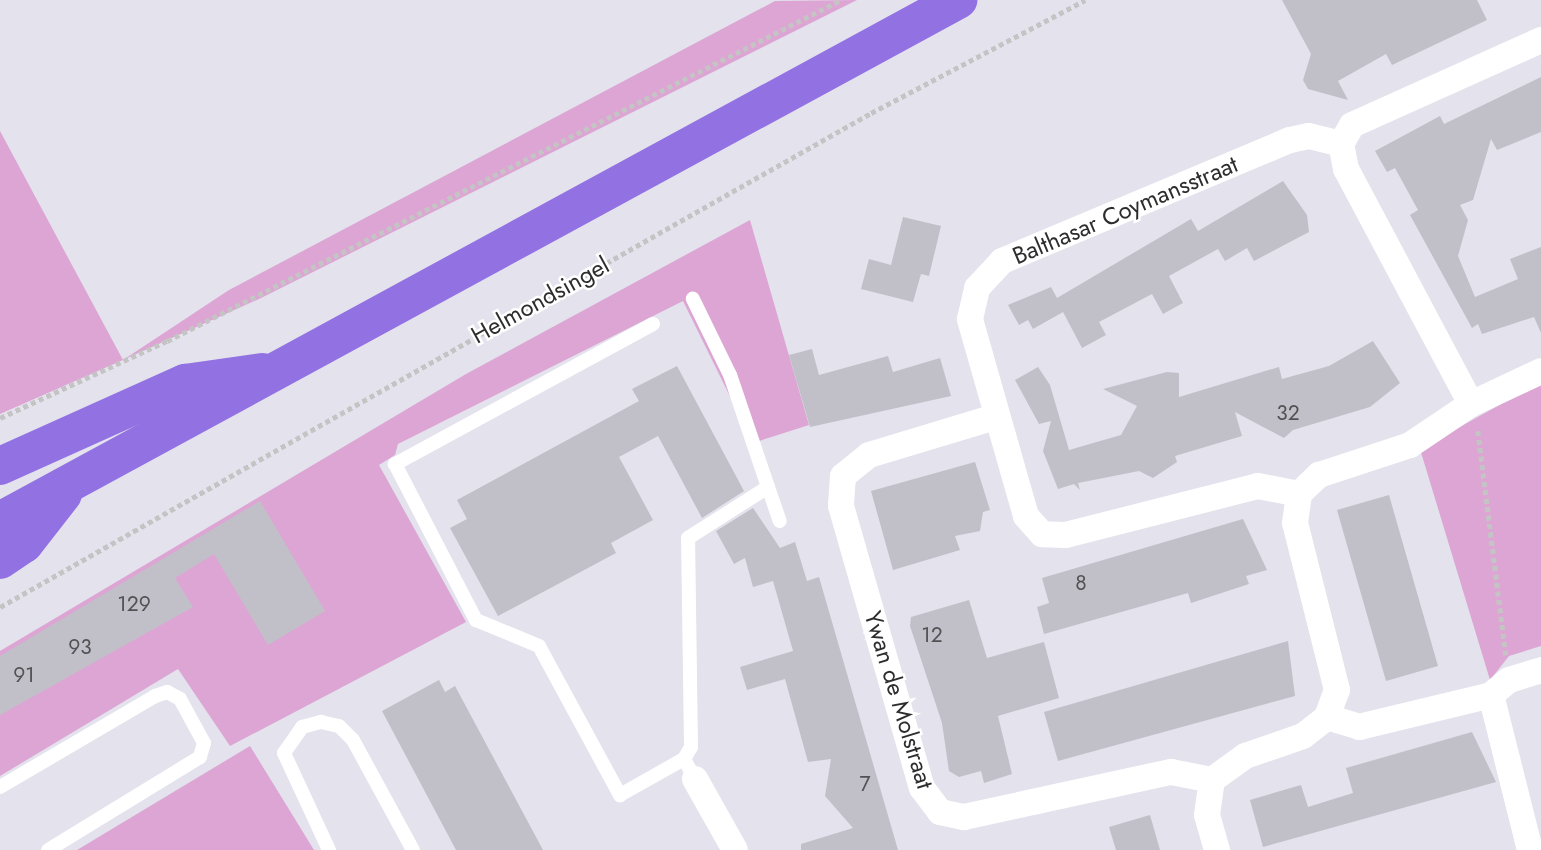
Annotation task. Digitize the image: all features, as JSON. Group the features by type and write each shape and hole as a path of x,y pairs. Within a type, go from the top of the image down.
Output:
{"main road":[{"path":"0,522 288,368 958,0"},
{"path":"0,466 185,383 288,368"},
{"path":"0,560 24,544 69,485"}],"street":[{"path":"1471,404 1346,169 1341,144 1352,125 1541,40"},
{"name":"Balthasar Coymansstraat","path":"1299,494 1258,486 1066,535 1042,534 1026,516 995,417 971,319 977,288 1002,261 1290,141 1308,136 1341,144"},
{"path":"1217,850 1207,815 1212,780 1245,756 1303,736 1326,717 1337,690 1296,523 1299,494 1319,475 1410,445 1471,404 1541,371"},
{"name":"Ywan de Molstraat","path":"995,417 869,455 843,477 841,506 922,788 940,812 964,817 1171,772 1212,780"},
{"path":"1326,717 1359,727 1500,688 1541,670"},
{"path":"1500,688 1530,850"},
{"path":"689,769 735,850"}],"lane":[{"path":"693,299 730,375 780,521"},
{"path":"653,324 395,464 476,620 539,646 620,795 689,769 688,538 768,487"},
{"path":"0,787 155,696 167,692 180,699 204,743 200,757 48,850"},
{"path":"329,850 284,753 302,727 321,722 339,726 353,740 412,850"}],"path":[{"path":"0,418 167,341 841,0"},
{"name":"Helmondsingel","path":"0,607 871,113 1085,0"},
{"path":"1471,404 1486,468 1500,688"}],"shaded area":[{"path":"857,0 261,298 123,360 229,290 775,1"},
{"path":"0,131 123,360 0,414"},
{"path":"750,220 809,425 753,443 683,301 398,444 395,455 379,465 466,622 230,746 178,669 0,776 0,651 466,374"},
{"path":"1541,382 1541,646 1509,656 1490,680 1420,449"},
{"path":"250,746 314,850 77,850"}],"building":[{"path":"1282,0 1477,0 1487,20 1392,65 1386,54 1338,81 1348,100 1308,89 1303,80 1311,54"},
{"path":"1541,77 1541,132 1497,150 1491,139 1473,200 1460,205 1468,220 1458,256 1475,297 1518,279 1510,259 1541,247 1541,333 1534,317 1482,334 1478,324 1472,328 1410,215 1418,210 1395,168 1387,172 1375,151 1440,116 1444,124"},
{"path":"1283,181 1307,215 1309,232 1254,261 1247,248 1225,261 1218,249 1169,276 1183,303 1163,314 1152,294 1099,322 1106,335 1082,348 1063,312 1033,329 1028,320 1019,325 1008,305 1051,287 1057,298 1191,219 1198,231"},
{"path":"903,217 941,226 929,276 921,274 913,302 861,289 869,259 891,265"},
{"path":"1373,341 1400,383 1370,407 1293,430 1284,438 1235,412 1242,436 1175,456 1177,462 1153,478 1139,471 1078,483 1080,490 1074,484 1058,489 1043,451 1051,421 1039,424 1015,380 1038,367 1050,385 1069,450 1121,435 1137,406 1103,389 1167,372 1179,373 1179,397 1279,367 1282,379 1329,366"},
{"path":"812,349 819,375 888,356 893,372 940,358 951,396 810,427 789,355"},
{"path":"677,366 744,491 702,518 658,436 619,457 653,520 611,543 616,553 498,616 450,528 467,519 457,500 639,401 632,389"},
{"path":"975,462 990,510 983,512 980,531 955,536 960,550 893,570 871,491"},
{"path":"1389,495 1438,666 1386,681 1337,510"},
{"path":"260,501 325,611 268,645 214,554 175,578 193,607 0,715 0,656"},
{"path":"753,508 780,548 795,542 807,581 819,577 898,850 801,850 801,844 853,828 825,796 831,759 808,762 785,679 747,690 740,667 793,651 773,581 753,587 745,558 734,564 716,531"},
{"path":"1243,519 1267,570 1246,576 1249,584 1191,603 1188,593 1044,634 1037,607 1049,603 1042,578"},
{"path":"969,600 987,658 1044,642 1059,698 998,716 1012,774 984,783 981,771 959,777 949,771 942,723 910,626 911,617"},
{"path":"1288,641 1295,696 1058,761 1044,712"},
{"path":"439,680 445,692 455,686 543,850 456,850 382,711"},
{"path":"1472,732 1496,782 1263,847 1250,800 1301,785 1308,807 1353,793 1346,768"},
{"path":"1150,815 1160,850 1116,850 1109,827"}]}
